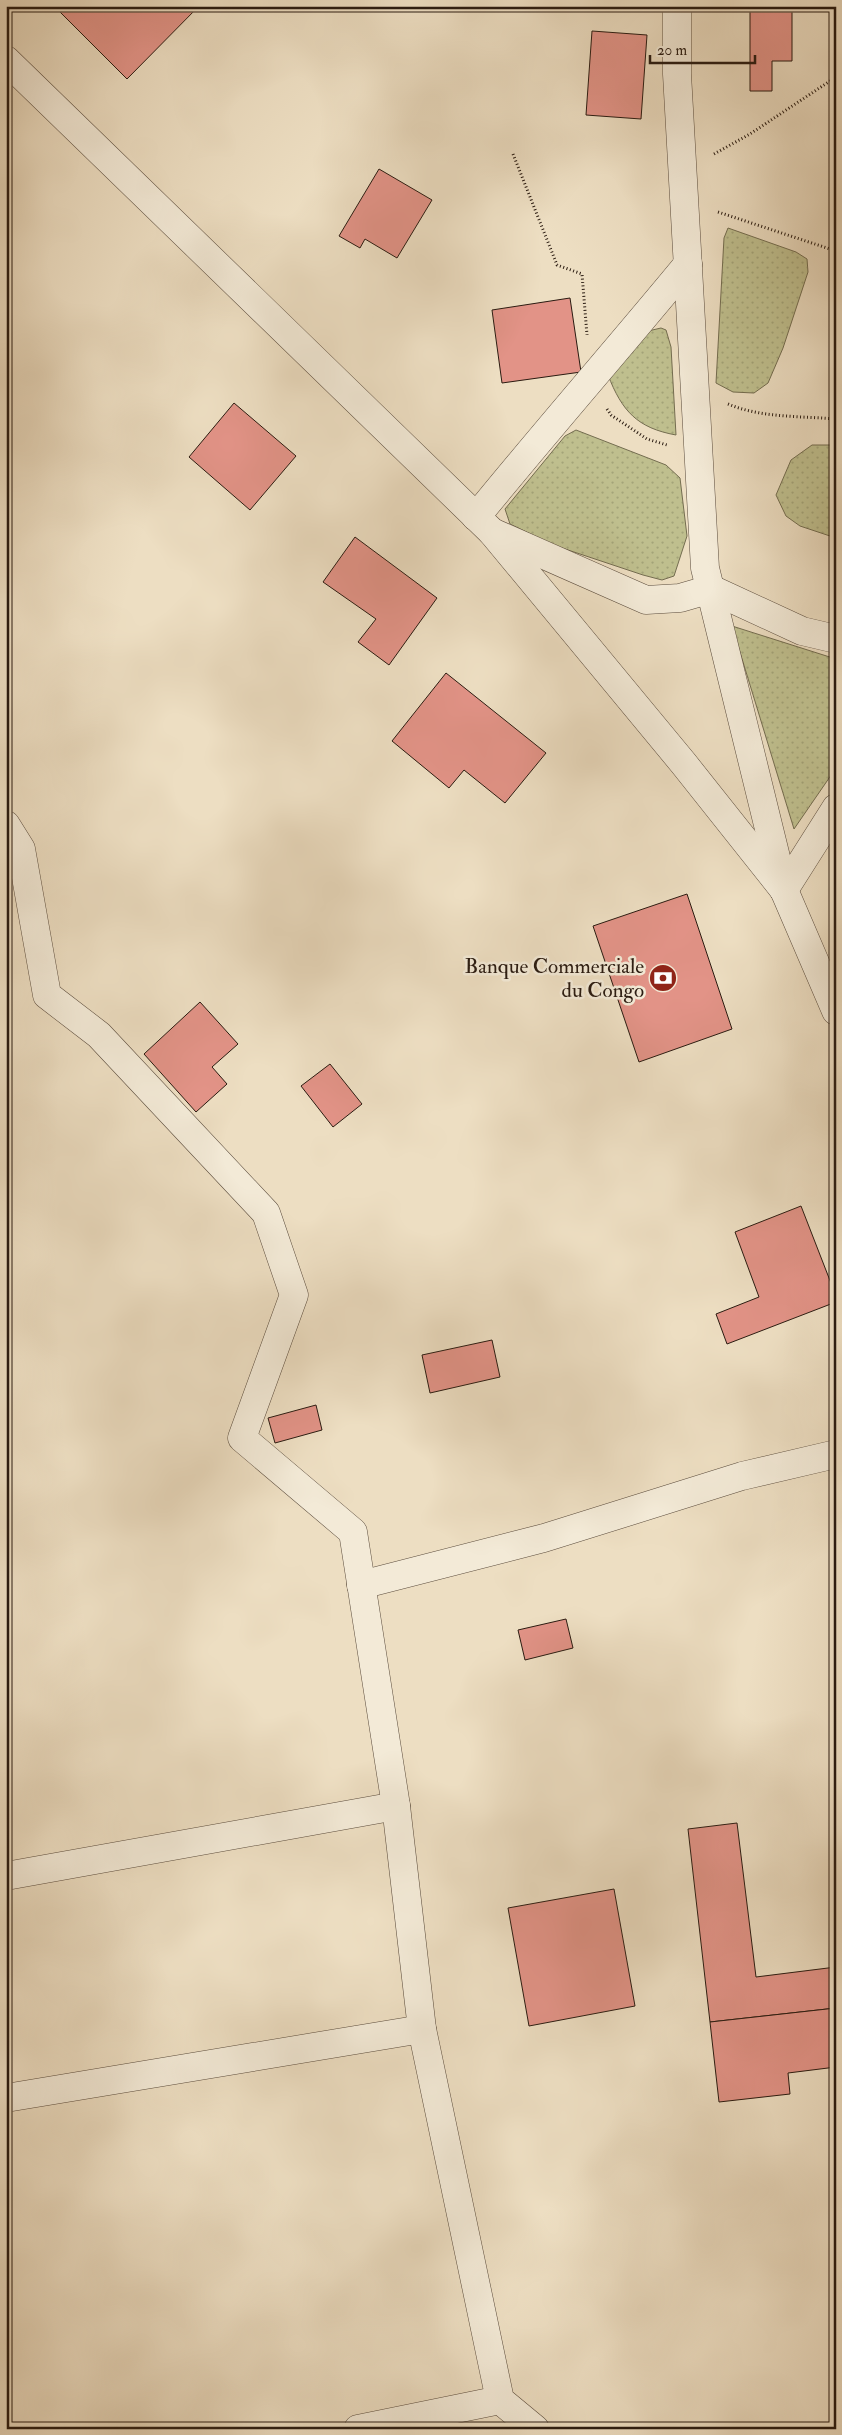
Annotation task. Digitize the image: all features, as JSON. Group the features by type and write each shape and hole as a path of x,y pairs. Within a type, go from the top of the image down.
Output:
{"street":[{"path":"677,6 677,74 705,568 784,890 836,1012"},
{"path":"9,66 484,525 684,764 784,890"},
{"path":"484,525 554,421 591,380 688,264"},
{"path":"484,525 646,600 680,598 711,589 802,631 836,639"},
{"path":"784,890 836,808"},
{"path":"6,825 21,849 47,995 100,1035 266,1213 294,1295 242,1438 353,1532 396,1806 422,2029 500,2400 535,2429"},
{"path":"361,1585 544,1538 742,1476 836,1454"},
{"path":"6,1876 396,1806"},
{"path":"6,2098 422,2029"},
{"path":"358,2429 500,2400"}],"path":[{"path":"683,172 750,134 836,77"},
{"path":"513,154 556,265 582,274 591,380 611,416 647,439 699,455"},
{"path":"684,201 836,252"},
{"path":"695,391 741,410 836,419"}],"green space":[{"path":"728,228 796,252 807,259 808,272 783,348 768,383 754,393 733,392 716,383 724,238"},
{"path":"661,328 666,330 671,347 676,435 651,428 633,416 619,399 608,375 648,331"},
{"path":"576,430 666,465 680,478 687,536 674,576 662,580 643,575 553,545 510,524 505,509 565,436"},
{"path":"812,445 836,445 836,538 800,526 786,516 776,495 791,460"},
{"path":"732,626 836,659 836,768 794,829"}],"building":[{"path":"54,6 199,6 127,79"},
{"path":"750,6 792,6 792,61 772,61 772,91 750,91"},
{"path":"592,31 647,35 641,119 586,115"},
{"path":"379,169 432,200 397,258 365,239 360,248 339,236"},
{"path":"570,298 581,372 502,383 492,310"},
{"path":"234,403 296,456 250,510 189,457"},
{"path":"355,537 437,598 389,665 358,642 376,619 323,582"},
{"path":"446,673 546,753 505,803 464,770 449,788 392,741"},
{"name":"Banque Commerciale du Congo","path":"687,894 732,1029 639,1062 593,926"},
{"path":"200,1002 238,1044 212,1067 227,1084 196,1112 144,1054"},
{"path":"330,1064 362,1104 333,1127 301,1086"},
{"path":"801,1206 836,1296 836,1302 727,1344 716,1314 759,1297 735,1232"},
{"path":"492,1340 500,1377 430,1393 422,1355"},
{"path":"316,1405 322,1430 275,1443 268,1418"},
{"path":"566,1619 573,1648 525,1660 518,1630"},
{"path":"737,1823 756,1977 836,1967 836,2008 710,2022 688,1829"},
{"path":"614,1889 635,2006 529,2026 508,1908"},
{"path":"836,2008 836,2067 788,2073 790,2094 719,2102 710,2022"}],"place":[{"name":"Banque Commerciale du Congo","path":"663,978"}]}
